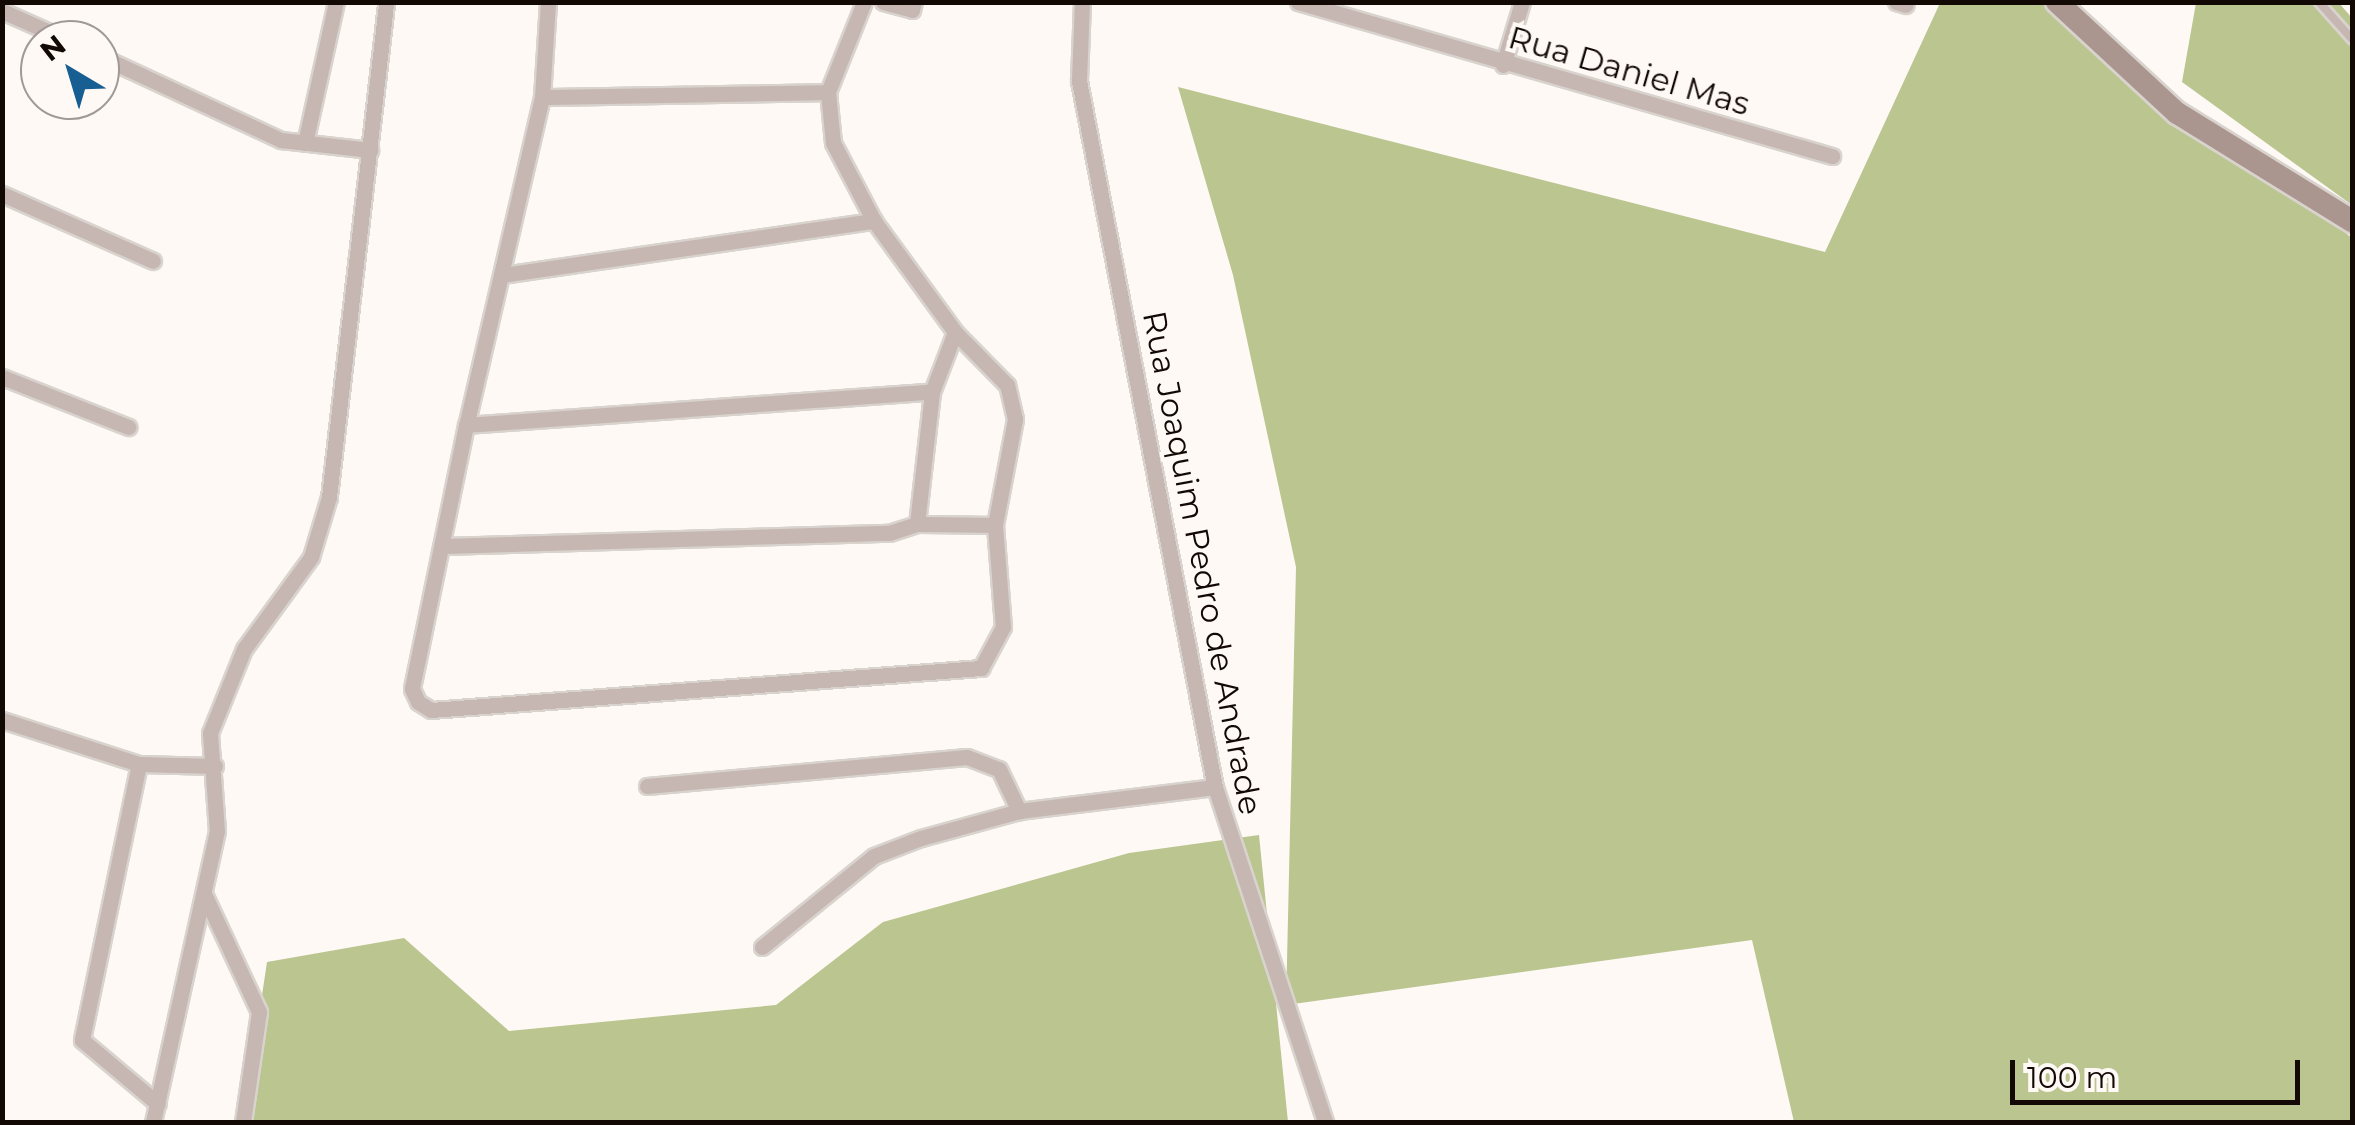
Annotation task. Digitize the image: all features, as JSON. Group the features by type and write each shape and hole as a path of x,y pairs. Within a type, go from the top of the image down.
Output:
{"main road":[{"path":"2057,2 2178,113 2352,221"}],"street":[{"path":"304,143 336,2"},
{"path":"154,1122 205,896 220,810 210,733 244,649 311,556 329,497 386,2"},
{"path":"548,2 542,97 466,425 412,689 430,710 980,668 1003,628 995,525 1015,419 1007,385 954,332 874,222 833,143 828,92 864,2"},
{"path":"883,2 913,6"},
{"name":"Rua Joaquim Pedro de Andrade","path":"1082,2 1079,80 1215,787 1325,1122"},
{"name":"Rua Daniel Mas","path":"1298,2 1832,156"},
{"path":"1503,64 1522,2"},
{"path":"120,65 304,143 370,150"},
{"path":"542,97 828,92"},
{"path":"2,194 153,261"},
{"path":"502,275 874,222"},
{"path":"917,524 932,392 954,332"},
{"path":"2,378 128,428"},
{"path":"466,425 932,392"},
{"path":"444,546 889,533 917,524 995,525"},
{"path":"2,720 139,764 215,766"},
{"path":"647,786 967,756 999,769 1019,811"},
{"path":"139,764 82,1040 158,1104"},
{"path":"762,947 874,856 1019,811 1215,787"},
{"path":"205,896 259,1012 242,1122"}],"lane":[{"path":"2320,2 2352,39"}],"green space":[{"path":"1940,3 2056,3 2352,238 2352,1122 1794,1122 1752,940 1286,1005 1296,567 1233,275 1178,87 1825,252"},
{"path":"2196,3 2339,3 2352,18 2352,205 2182,82"},
{"path":"1259,835 1288,1122 243,1122 267,962 404,938 509,1031 776,1005 883,922 1129,853"}]}
